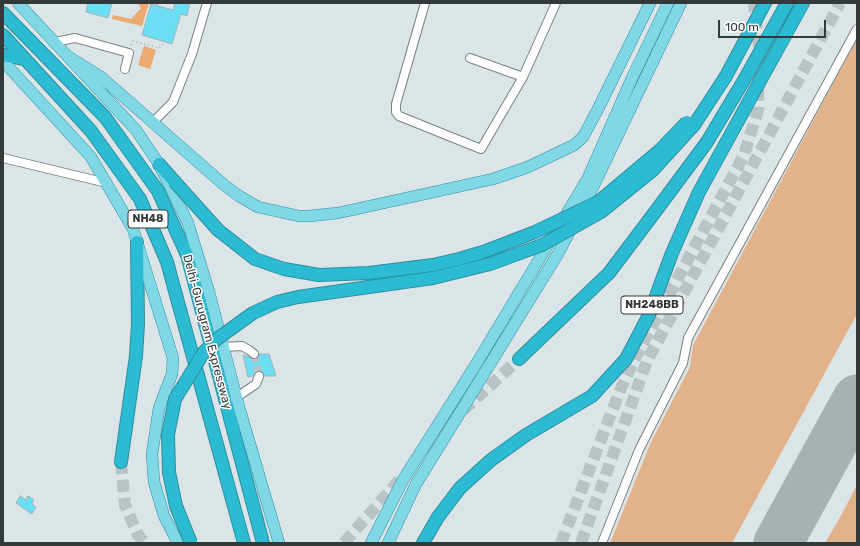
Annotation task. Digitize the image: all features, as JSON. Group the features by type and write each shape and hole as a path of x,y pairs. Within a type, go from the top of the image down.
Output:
{"highway":[{"path":"191,543 176,506 169,472 168,435 175,399 204,352 217,339 253,313 277,302 298,297 433,278 490,264 542,245 601,212 653,170 694,125 726,76 765,3"},
{"path":"520,359 609,273 707,142 747,76 787,3"},
{"name":"NH248BB","path":"423,543 438,517 460,488 491,460 526,435 592,396 626,359 649,315 672,253 699,192 803,3"},
{"name":"Delhi-Gurugram Expressway","path":"3,13 105,117 158,191 187,255 263,543"},
{"name":"Delhi-Gurugram Expressway","path":"3,34 91,131 140,199 167,262 244,543"},
{"path":"3,55 25,59"},
{"path":"159,164 218,230 255,259 271,265 303,272 334,275 369,273 433,264 483,252 535,232 598,202 660,150 716,92"},
{"path":"120,462 136,356 138,324 137,242"}],"main road":[{"path":"18,3 136,130 159,164 188,223 209,292 236,396 279,543"},
{"path":"66,55 101,77 154,122 222,184 239,196 258,208 299,216 338,212 493,179 546,159 574,145 583,137 650,3"},
{"path":"371,543 403,480 476,366 588,178 632,78 668,3"},
{"path":"388,543 416,484 559,252 595,182 680,3"},
{"path":"3,61 91,157 108,183 133,229 173,358 172,374 159,408 152,454 154,482 164,516 178,543"}],"street":[{"path":"154,122 173,102 192,54 207,3"},
{"path":"425,3 396,104 396,112 399,116 480,149 523,77 556,3"},
{"path":"602,543 640,450 683,363 688,338 857,29"},
{"path":"55,42 75,38 129,53 125,68"},
{"path":"470,58 523,77"},
{"path":"3,158 108,183"},
{"path":"223,347 242,346 254,354"},
{"path":"227,408 236,396 256,384 259,376"}],"path":[{"path":"129,53 133,41 159,48 162,46 163,42"}],"shaded area":[{"path":"137,3 149,3 142,26 112,19 113,15 131,19 141,8"},
{"path":"857,39 857,314 732,543 610,543 651,442 690,367 693,345"},
{"path":"144,46 156,50 150,69 138,65"},
{"path":"857,485 857,543 825,543 838,521"}],"building":[{"path":"88,3 112,3 108,18 86,12"},
{"path":"175,3 190,3 187,16 181,14 172,44 142,35 151,4 173,10"},
{"path":"259,354 269,354 276,376 264,376 263,372 258,371 253,376 248,377 243,355 254,359 258,358"},
{"path":"20,496 26,500 28,496 34,500 32,504 36,507 32,514 16,503"}],"runway":[{"path":"778,543 857,399"}],"tunnel":[{"path":"561,543 621,388 636,356 744,155 758,110 759,47 754,3"},
{"path":"581,543 647,361 840,3"},
{"path":"254,354 259,376"},
{"path":"426,450 446,426 519,359"},
{"path":"121,462 125,505 138,535 145,543"},
{"path":"344,543 403,476"}]}
